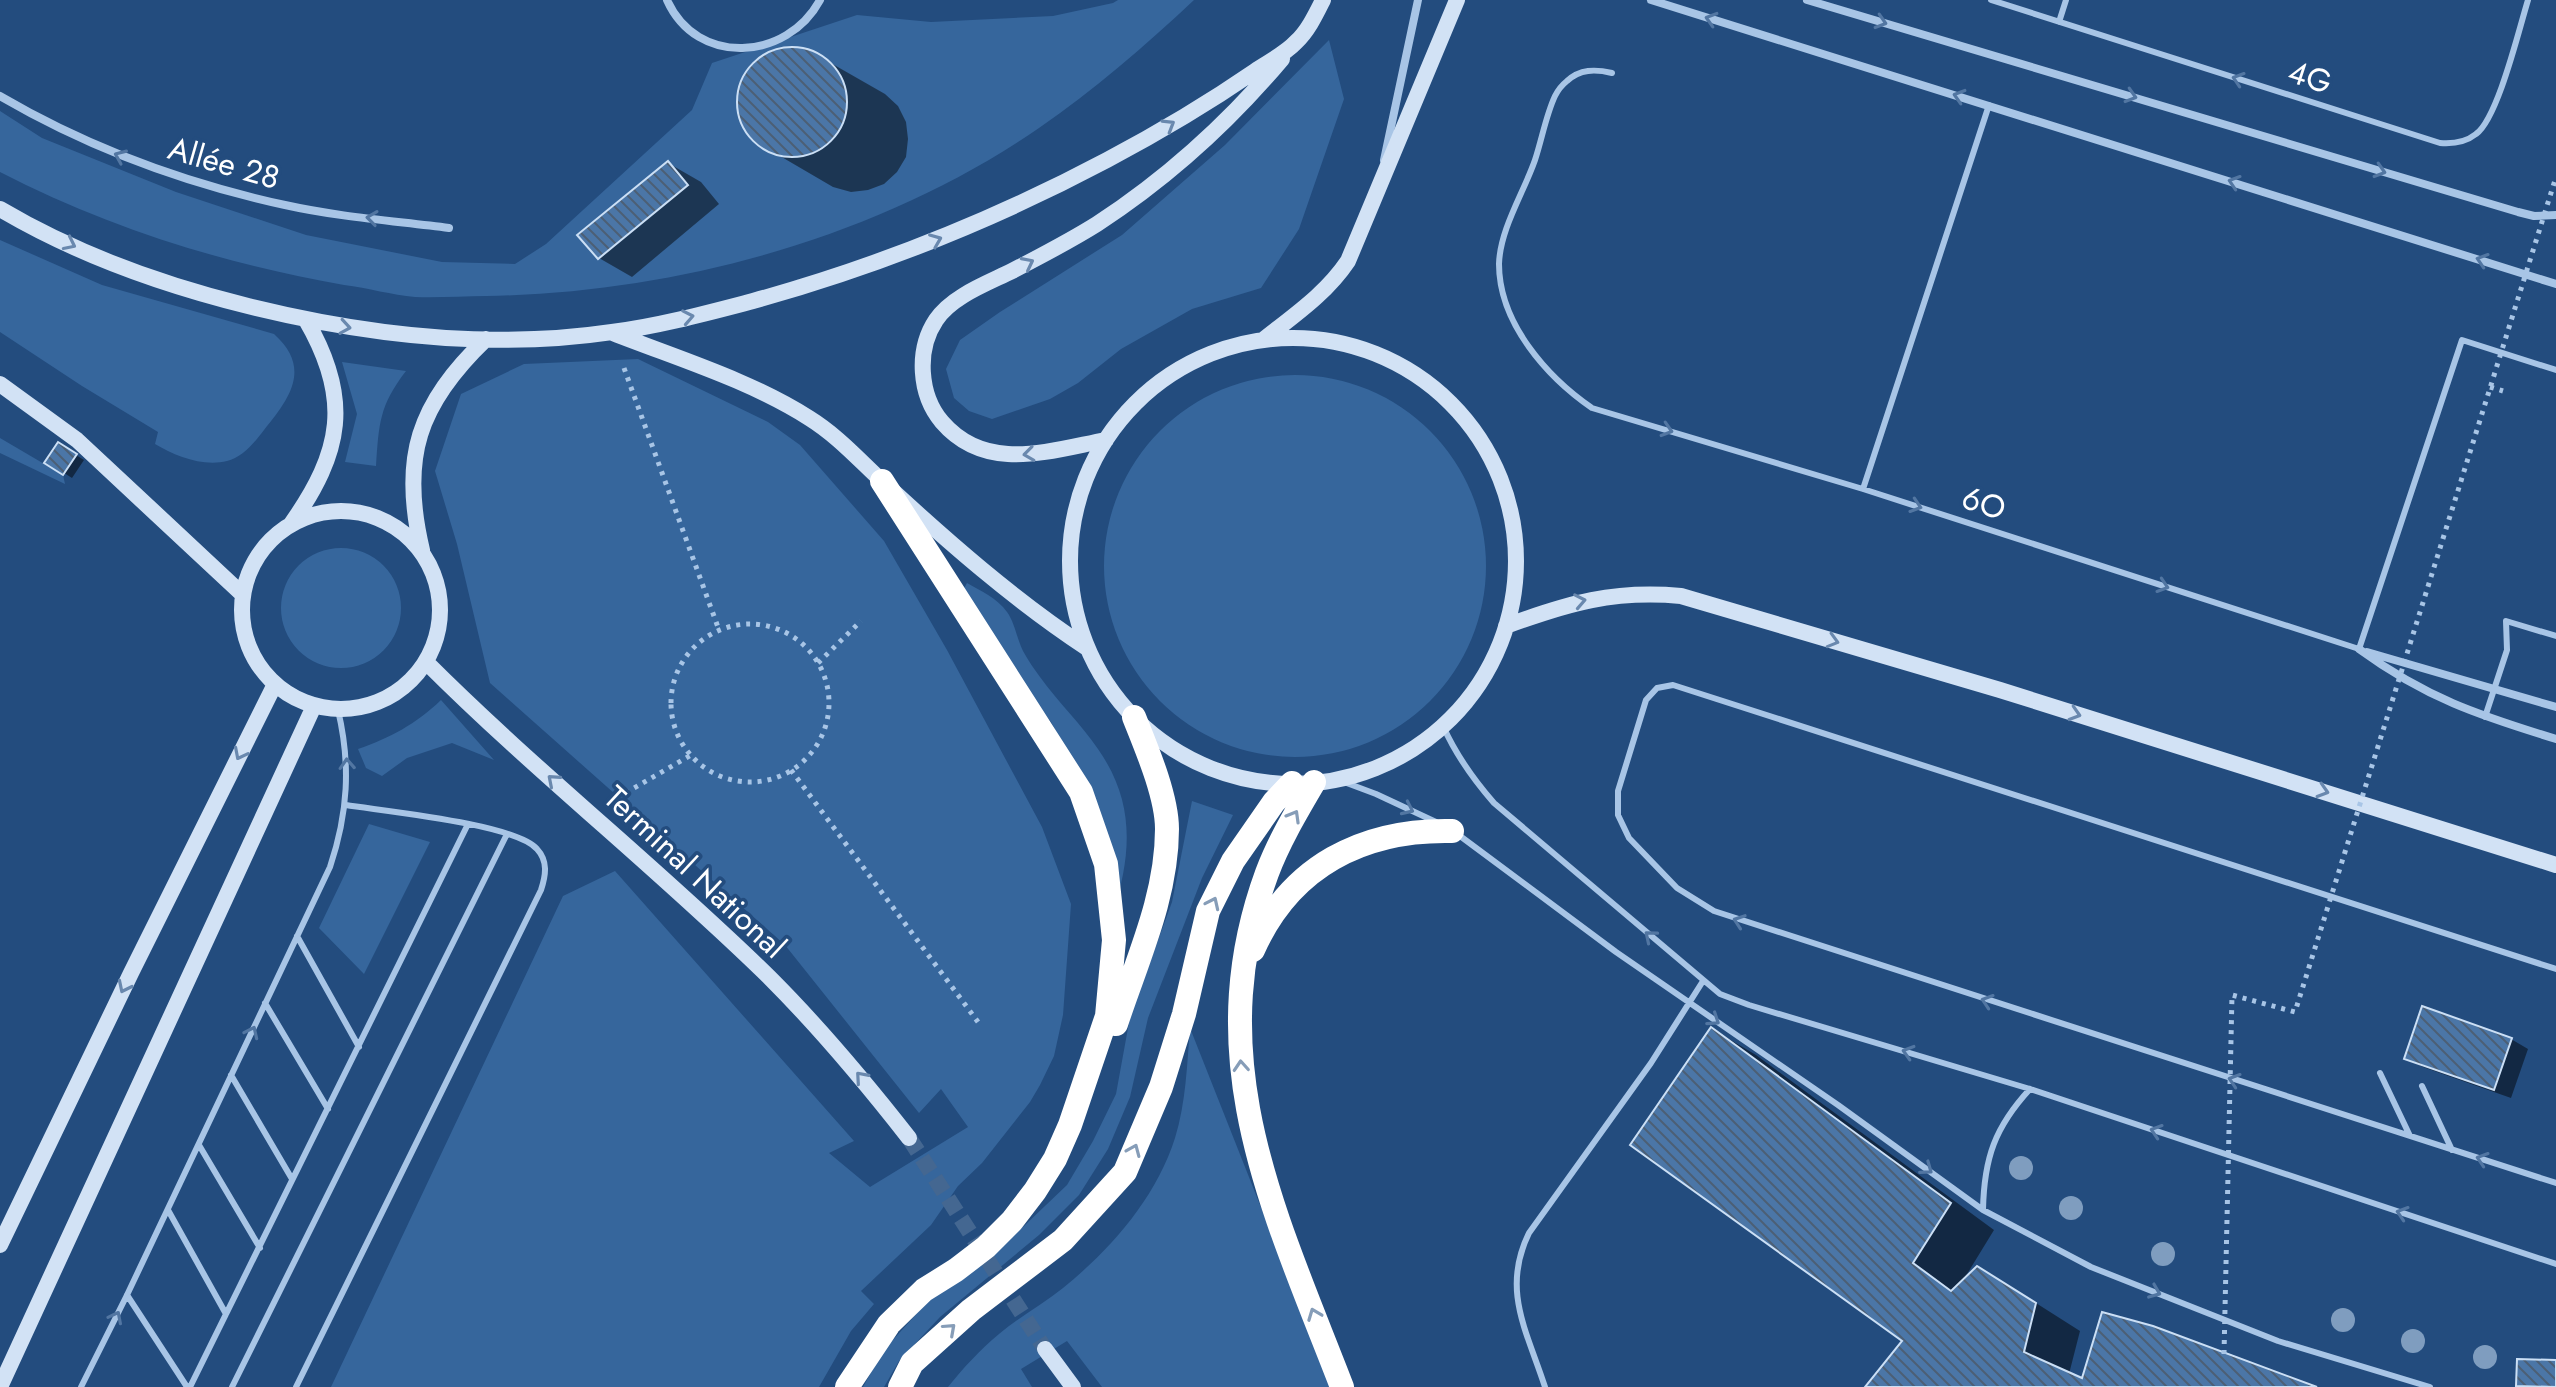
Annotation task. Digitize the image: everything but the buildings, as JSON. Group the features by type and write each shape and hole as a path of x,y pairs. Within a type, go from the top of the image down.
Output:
{"highway":[{"path":"847,1387 889,1324 924,1290 976,1255 1012,1221 1055,1159 1070,1125 1107,1016 1114,940 1106,864 1081,792 882,481"},
{"path":"1081,1089 1102,1060 1157,906 1167,827 1152,761 1134,717"},
{"path":"1314,781 1288,826 1267,872 1252,920 1241,978 1238,1031 1241,1073 1253,1141 1270,1200 1342,1387"},
{"path":"900,1387 912,1363 971,1310 1063,1240 1125,1172 1161,1087 1184,1014 1208,911 1233,861 1274,802 1314,781"},
{"path":"1241,978 1256,943 1274,914 1295,887 1322,865 1351,848 1384,836 1417,830 1452,831"}],"main road":[{"path":"1106,440 1020,456 995,455 971,447 951,432 935,413 925,390 923,365 926,341 937,318 960,298 1097,224 1141,193 1224,123 1296,43 1323,0"},
{"path":"1263,340 1306,307 1336,279 1348,261 1458,1"},
{"path":"0,209 101,259 201,295 306,320 380,332 486,339 612,333 707,313 802,287 895,256 980,222 1062,184 1143,141 1221,94 1296,43"},
{"path":"291,524 312,495 334,438 332,376 322,347 306,320"},
{"path":"612,333 771,396 812,419 849,448 882,481 1016,597 1087,648"},
{"path":"1300,338 1337,342 1373,353 1407,369 1437,390 1464,416 1485,446 1501,480 1512,516 1516,553 1514,590 1506,626 1487,670 1459,709 1443,726 1404,754 1360,773 1314,781 1262,781 1206,766 1179,752 1134,717 1107,685 1087,648 1071,589 1070,557 1079,496 1090,467 1125,415 1173,373 1231,347 1263,340 1300,338"},
{"path":"422,552 402,531 376,517 348,511 318,513 291,524 268,542 251,566 242,594 241,619 247,644 258,666 293,698 338,710 364,707 388,698 410,682 426,662 438,635 441,606 435,578 422,552 413,513 412,473 419,435 435,399 457,366 486,339"},
{"path":"0,384 77,440 242,594"},
{"path":"1506,626 1566,604 1603,597 1646,593 1681,596 2000,690 2556,865"},
{"name":"Terminal National","path":"426,662 494,728 591,813 771,980 866,1083 909,1138"},
{"path":"0,1245 275,684"},
{"path":"0,1387 314,706"},
{"path":"1045,1349 1073,1387"}],"street":[{"path":"667,0 674,15 689,32 709,43 732,48 755,47 778,41 798,29 814,12 820,0"},
{"path":"1379,190 1418,0"},
{"path":"1651,0 2556,284"},
{"path":"1807,0 2526,214 2556,215"},
{"name":"Allée 28","path":"0,96 79,138 128,159 207,186 288,206 449,228"},
{"path":"2359,649 2556,707"},
{"path":"2359,649 2419,689 2485,717 2556,739"}],"lane":[{"name":"4G","path":"1991,0 2440,143 2455,144 2477,134 2491,116 2528,0"},
{"path":"2059,22 2066,0"},
{"name":"6O","path":"1612,73 1587,71 1575,75 1556,94 1509,227 1499,265 1514,322 1547,371 1568,391 1592,408 1863,489 2359,649"},
{"path":"1863,489 1989,105"},
{"path":"2359,649 2462,340 2556,370"},
{"path":"2485,717 2507,650 2506,621 2556,636"},
{"path":"2556,969 1680,687 1664,685 1650,693 1618,791 1618,815 1629,838 1677,888 1695,901 1735,920 2556,1183"},
{"path":"81,1387 330,867 346,805 348,773 338,710"},
{"path":"1443,726 1456,754 1494,803 1720,994 2030,1089 2556,1264"},
{"path":"1314,781 1376,794 1452,831 1983,1210 2091,1267 2278,1341 2430,1387"},
{"path":"296,1387 546,875 544,859 535,846 522,838 468,824 346,805"},
{"path":"127,1295 188,1387 260,1248 468,824"},
{"path":"232,1387 507,834"},
{"path":"297,936 359,1047"},
{"path":"1545,1387 1516,1298 1515,1275 1519,1253 1529,1233 1651,1063 1703,981"},
{"path":"265,1003 328,1109"},
{"path":"2380,1073 2410,1136"},
{"path":"231,1075 292,1179"},
{"path":"2422,1086 2452,1150"},
{"path":"1983,1210 1983,1181 1989,1152 2013,1107 2030,1089"},
{"path":"199,1145 260,1248"},
{"path":"168,1210 226,1314"}],"path":[{"path":"2224,1354 2232,995 2295,1012 2556,177"},
{"path":"612,333 719,630"},
{"path":"2490,387 2503,391"},
{"path":"818,663 861,621"},
{"path":"742,625 764,625 804,645 818,663 827,683 829,706 825,728 815,748 791,770 759,781 736,781 715,774 682,744 673,723 671,701 675,679 685,658 700,642 719,630 742,625"},
{"path":"591,813 691,755"},
{"path":"791,770 978,1022"}],"shaded area":[{"path":"1118,0 1194,0 1119,67 1039,128 978,166 913,200 775,252 631,284 486,296 398,295 255,266 168,242 83,210 0,172 0,111 42,138 176,192 306,235 442,262 515,264 546,244 692,110 712,63 857,15 931,22 1053,16"},
{"path":"1329,40 1344,99 1299,229 1261,288 1192,309 1121,349 1078,383 1050,399 992,419 969,411 954,398 946,369 960,340 1122,235 1225,145"},
{"path":"0,240 102,285 274,334 292,359 293,383 289,395 257,439 233,459 208,463 180,456 155,444 158,432 0,332"},
{"path":"638,359 768,422 800,445 884,541 947,650 1042,827 1071,904 1063,1015 1054,1056 1030,1102 982,1163 958,1186 931,1225 861,1291 874,1304 851,1331 819,1387 331,1387 563,896 615,871 854,1141 829,1153 870,1187 968,1127 941,1089 919,1113 785,945 490,683 457,544 435,471 461,394 524,364"},
{"path":"342,362 406,371 385,405 376,466 345,462 357,414"},
{"path":"1295,375 1332,378 1368,389 1401,407 1430,431 1454,460 1472,493 1483,529 1486,566 1483,603 1472,639 1454,672 1430,701 1401,725 1368,743 1332,754 1295,757 1258,754 1222,743 1189,725 1160,701 1136,672 1118,639 1107,603 1104,566 1107,529 1118,493 1136,460 1160,431 1189,407 1222,389 1258,378"},
{"path":"0,438 63,475 65,484 0,453"},
{"path":"341,548 364,553 383,566 396,585 401,608 396,631 383,650 364,663 341,668 318,663 299,650 286,631 281,608 286,585 299,566 318,553"},
{"path":"967,583 994,599 1007,612 1031,664 1091,740 1119,789 1124,808 1126,849 1113,913 1081,777 1051,722 1022,688 961,594"},
{"path":"441,700 494,760 452,743 407,758 382,776 366,768 358,749 402,729"},
{"path":"1192,801 1233,815 1202,878 1148,1018 1130,1097 1108,1149 1079,1195 1039,1235 940,1317 899,1361 884,1387 863,1387 883,1351 928,1301 1024,1226 1067,1185 1093,1141 1116,1094 1130,1017 1172,902"},
{"path":"369,824 430,842 364,974 319,928"},
{"path":"1190,1028 1332,1387 1102,1387 1067,1341 1021,1369 1032,1387 948,1387 992,1340 1063,1288 1098,1257 1144,1202 1167,1160 1179,1125"}],"tunnel":[{"path":"909,1138 1045,1349"}]}
